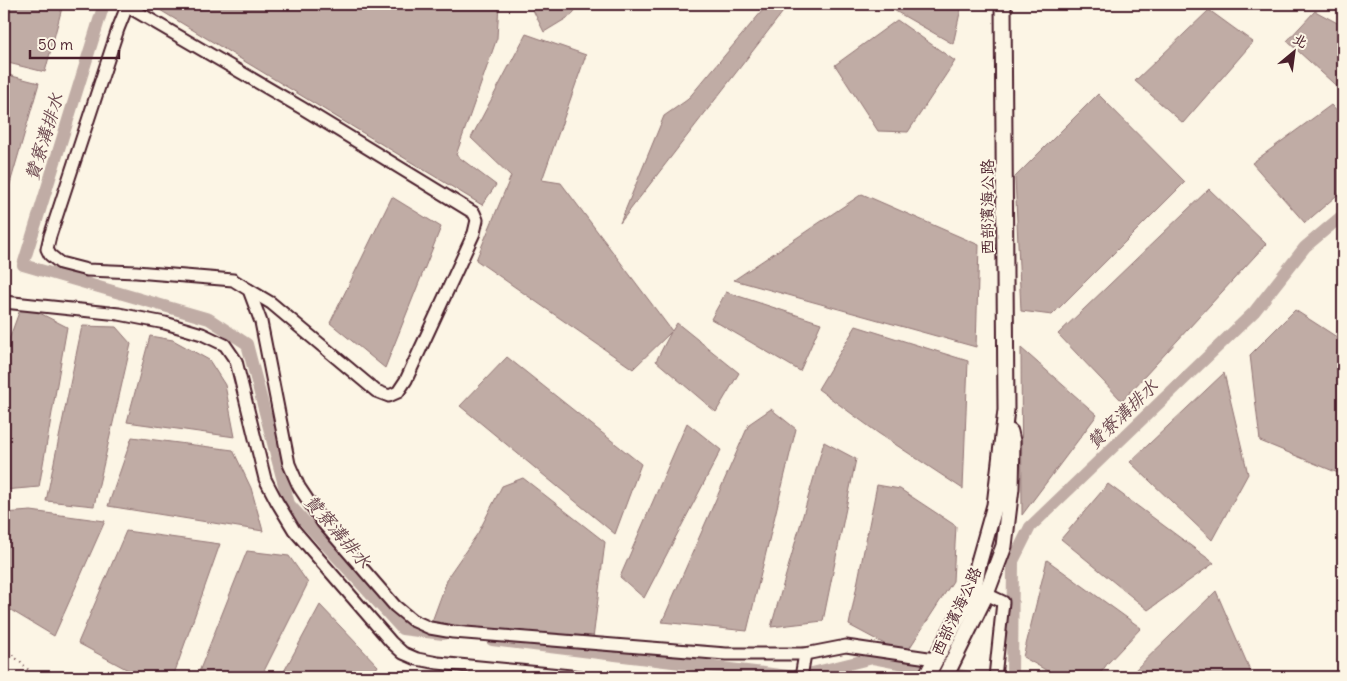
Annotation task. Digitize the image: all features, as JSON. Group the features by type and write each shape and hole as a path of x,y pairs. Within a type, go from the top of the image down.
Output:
{"main road":[{"name":"西部濱海公路","path":"945,677 980,591 978,565 994,505 1006,410 1003,4"},
{"name":"西部濱海公路","path":"926,677 935,659 980,591"}],"street":[{"path":"127,5 474,213 477,220 474,233 406,380 398,392 389,396 376,391 271,303 233,280 87,270 60,263 50,255 47,249 53,227 127,5"},
{"path":"249,290 261,322 289,464 299,487 323,523 395,606 412,620 430,628 453,632 726,654 806,654 846,646 935,659"},
{"path":"4,302 119,314 165,323 202,334 225,345 236,361 265,479 277,502 294,530 391,642 404,653 417,659 438,663 581,677"},
{"path":"980,591 1003,602 996,672"},
{"path":"802,672 806,654"}],"path":[{"path":"4,650 20,661 35,677"}],"shaded area":[{"path":"4,4 63,4 45,72 4,62"},
{"path":"150,4 499,4 497,38 456,155 496,185 482,205"},
{"path":"530,4 579,4 572,15 544,32"},
{"path":"768,4 789,4 620,223 664,116 687,100"},
{"path":"883,4 962,4 953,44"},
{"path":"1209,10 1253,42 1183,123 1135,81"},
{"path":"1315,11 1343,26 1343,92 1287,41"},
{"path":"897,20 955,61 908,132 878,131 835,65"},
{"path":"526,34 586,55 542,180 561,183 672,331 677,323 739,373 716,412 656,361 671,332 633,369 476,260 511,176 471,138"},
{"path":"4,74 39,83 5,201 4,201"},
{"path":"1098,94 1185,182 1052,315 1021,311 1015,177"},
{"path":"1331,105 1343,118 1343,190 1305,223 1252,163"},
{"path":"1209,189 1266,244 1122,401 1058,334"},
{"path":"862,194 979,245 976,347 734,280"},
{"path":"392,197 441,227 385,368 330,323"},
{"path":"726,292 821,323 800,371 711,319"},
{"path":"22,304 67,327 39,487 4,490 4,353"},
{"path":"1295,310 1343,341 1343,475 1260,441 1250,355"},
{"path":"82,326 116,327 131,344 94,506 46,501"},
{"path":"856,326 968,361 963,489 878,433 818,389"},
{"path":"150,336 173,340 209,360 225,385 235,437 127,422"},
{"path":"1021,348 1097,415 1022,515"},
{"path":"507,357 641,464 615,534 460,406"},
{"path":"1224,373 1248,474 1212,540 1130,462"},
{"path":"771,409 796,429 747,631 662,622 749,424"},
{"path":"687,423 721,450 644,598 620,577"},
{"path":"132,437 233,450 251,488 263,531 108,506"},
{"path":"824,442 856,459 823,621 771,627"},
{"path":"523,478 605,542 593,639 431,624 449,575 478,533 502,486"},
{"path":"1108,484 1214,563 1148,610 1061,539"},
{"path":"877,485 900,489 956,526 953,581 905,655 849,625"},
{"path":"31,511 105,521 54,636 4,606 4,513"},
{"path":"126,531 220,544 173,677 141,677 78,643"},
{"path":"247,551 289,556 308,583 261,677 197,677"},
{"path":"1047,560 1141,628 1107,664 1098,677 1058,677 1023,657"},
{"path":"1216,591 1253,677 1128,677"},
{"path":"320,605 378,666 371,677 281,677"}],"waterway":[{"name":"贊寮溝排水","path":"104,4 23,265 209,319 247,344 289,504 402,629 443,634"},
{"name":"贊寮溝排水","path":"1012,677 1013,561 1030,527 1254,312 1305,247 1343,215"},
{"name":"贊寮溝排水","path":"492,640 796,677 873,658 919,667"},
{"name":"贊寮溝排水","path":"958,675 971,677"}]}
